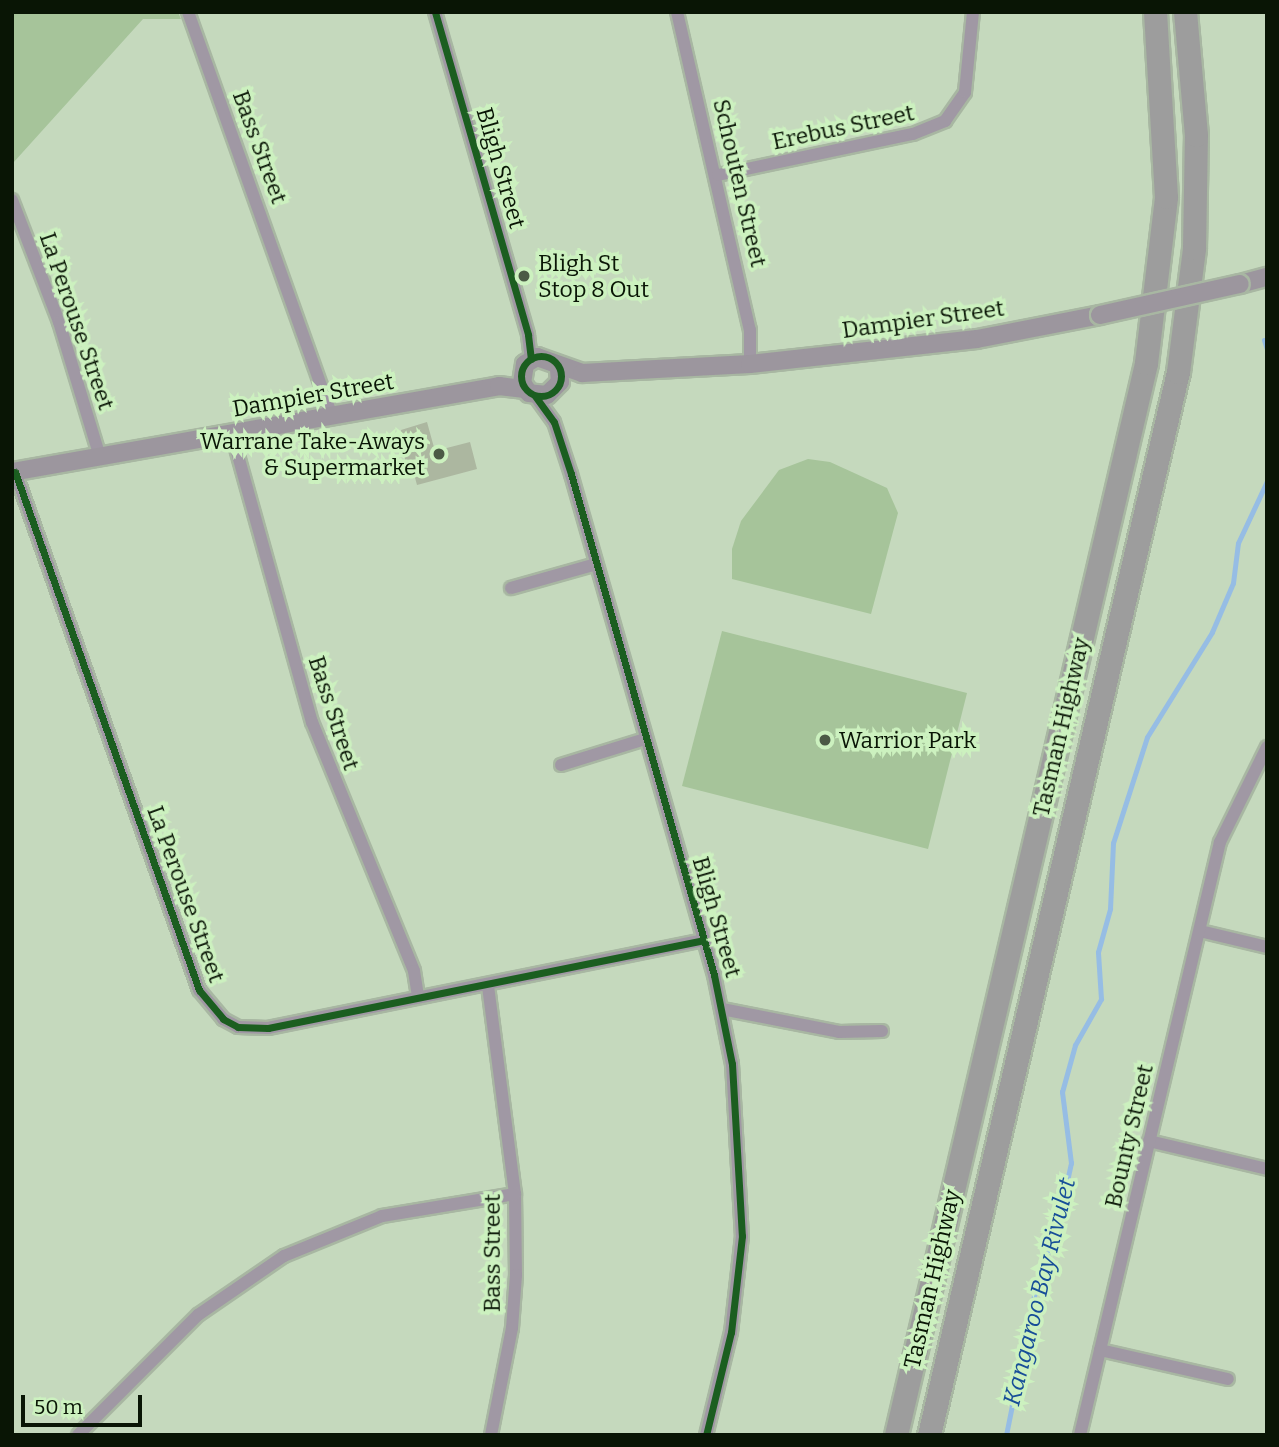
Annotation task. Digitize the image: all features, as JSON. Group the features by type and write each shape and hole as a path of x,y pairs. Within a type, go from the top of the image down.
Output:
{"highway":[{"name":"Tasman Highway","path":"896,1435 1146,363 1166,197 1155,12"},
{"name":"Tasman Highway","path":"929,1435 1178,372 1194,248 1196,135 1185,12"}],"street":[{"name":"Bass Street","path":"188,12 332,416"},
{"name":"Bligh Street","path":"435,12 528,334 532,362"},
{"name":"Schouten Street","path":"677,12 718,175 750,330 750,364"},
{"name":"Erebus Street","path":"718,175 913,134 946,121 965,92 973,12"},
{"name":"La Perouse Street","path":"12,200 59,322 100,457"},
{"name":"Dampier Street","path":"14,472 499,386 546,386 582,373 750,364 977,339 1100,315 1267,277"},
{"path":"532,362 546,386"},
{"path":"532,362 546,386"},
{"path":"499,386 532,362"},
{"name":"Bligh Street","path":"546,386 593,565 722,1009 740,1141 742,1236 731,1332 706,1435"},
{"name":"Bass Street","path":"232,434 312,722 414,971 418,997"},
{"name":"La Perouse Street","path":"14,472 206,1002 231,1024 257,1029 488,986 703,940"},
{"path":"511,588 593,565"},
{"path":"561,765 645,739"},
{"name":"Bounty Street","path":"1080,1435 1220,842 1267,747"},
{"path":"1199,931 1267,947"},
{"name":"Bass Street","path":"488,986 515,1194 513,1328 491,1435"},
{"path":"722,1009 839,1032 882,1031"},
{"path":"1149,1140 1267,1169"},
{"path":"78,1435 198,1315 284,1256 382,1216 515,1194"},
{"path":"1100,1350 1228,1379"}],"green space":[{"path":"12,12 178,12 181,19 143,19 13,163"},
{"path":"808,459 830,462 887,488 898,513 871,614 732,579 732,549 741,521 779,470"},
{"name":"Warrior Park","path":"722,631 967,693 928,849 682,786"}],"building":[{"name":"Warrane Take-Aways & Supermarket","path":"427,422 435,451 470,442 477,469 417,485 414,474 407,476 401,430"}],"waterway":[{"name":"Kangaroo Bay Rivulet","path":"1264,340 1267,349"},
{"name":"Kangaroo Bay Rivulet","path":"1006,1435 1037,1281 1057,1227 1071,1163 1062,1092 1075,1045 1101,999 1098,952 1110,909 1113,843 1147,737 1212,632 1233,583 1238,543 1267,481"}],"cycle path":[{"path":"435,12 528,335 531,359"},
{"path":"541,356 555,362 561,376 555,390 541,396 527,390 521,376 527,362 541,356"},
{"path":"535,396 554,422 571,474 714,975 732,1064 742,1236 731,1332 706,1435"},
{"path":"15,472 199,990 223,1019 238,1027 268,1028 703,940"}],"place":[{"name":"Bligh St Stop 8 Out","path":"524,276"},
{"name":"Warrane Take-Aways & Supermarket","path":"439,454"},
{"name":"Warrior Park","path":"825,740"}]}
